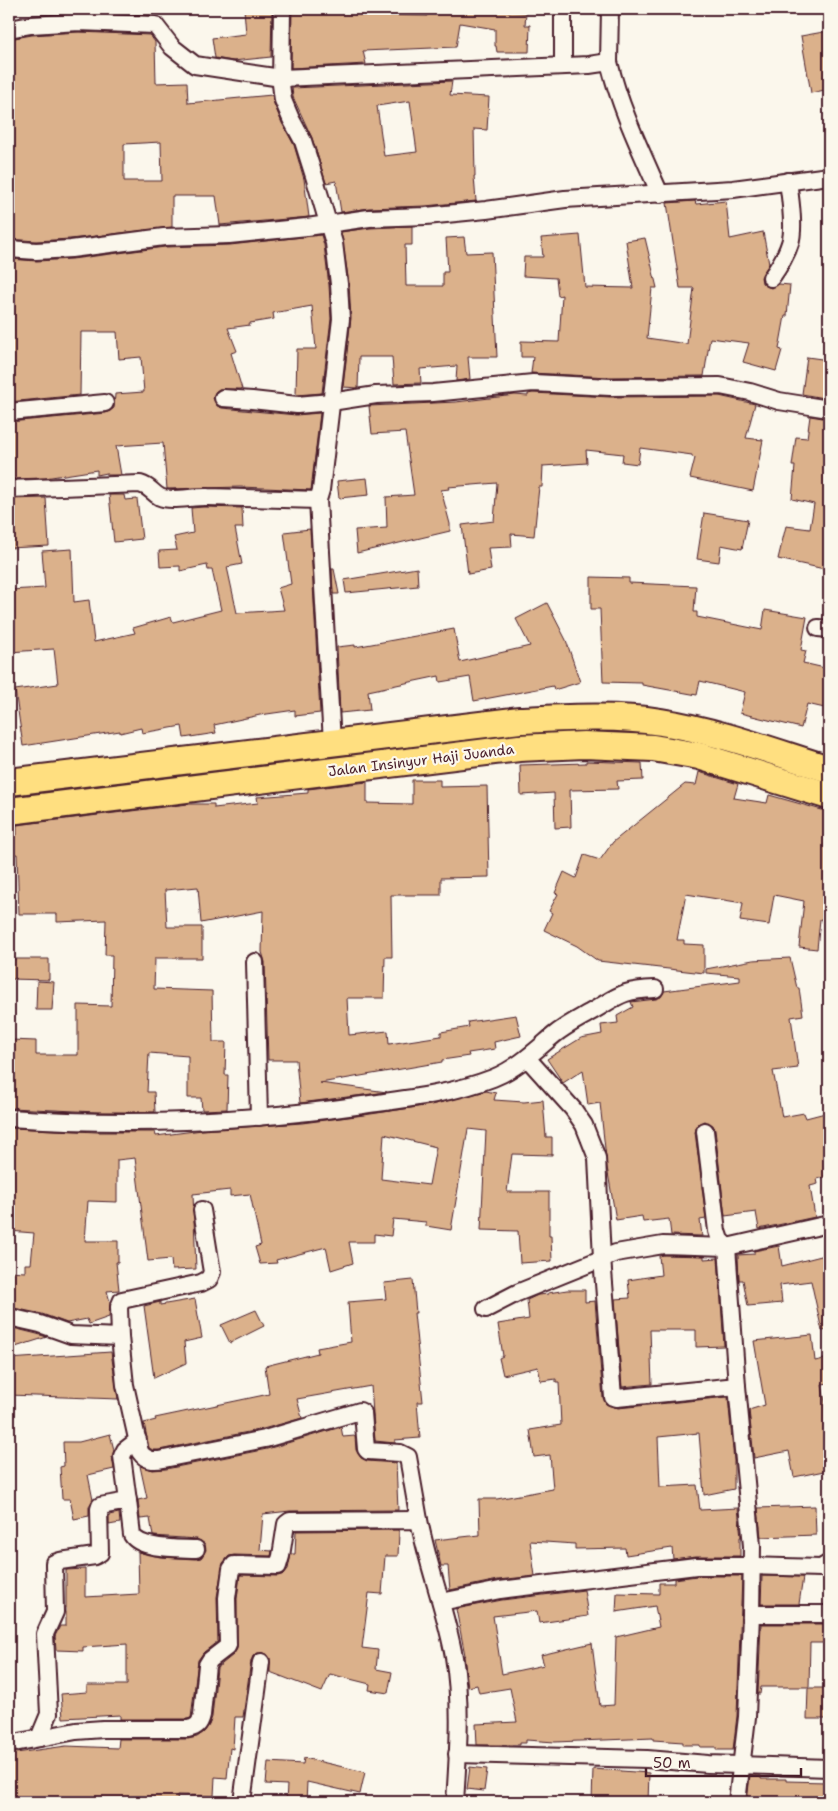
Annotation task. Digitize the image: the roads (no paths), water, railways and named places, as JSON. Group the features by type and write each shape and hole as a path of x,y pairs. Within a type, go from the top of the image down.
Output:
{"highway":[{"name":"Jalan Insinyur Haji Juanda","path":"9,782 520,720 588,717 660,722 705,731 829,769"},
{"name":"Jalan Insinyur Haji Juanda","path":"9,811 519,748 584,745 653,748 699,756 829,796"}],"street":[{"path":"282,9 281,78 283,100 303,141 336,254 341,319 321,490 318,500 332,742"},
{"path":"563,9 563,66"},
{"path":"610,9 609,62 634,136 660,194"},
{"path":"9,29 31,24 79,22 155,25 172,47 195,65 281,78 563,66 609,62"},
{"path":"9,249 36,251 71,249 164,237 229,235 369,218 426,216 565,199 733,188 829,176"},
{"path":"771,278 784,258 791,242 788,181"},
{"path":"223,398 297,405 376,395 433,394 533,383 610,387 720,386 780,401 829,409"},
{"path":"9,412 105,404"},
{"path":"9,489 140,484 147,486 161,498 170,499 208,496 318,500"},
{"path":"255,962 259,1117"},
{"path":"9,1118 94,1121 202,1120 259,1117 398,1100 458,1089 494,1078 523,1061 572,1022 610,1000 634,990 655,989"},
{"path":"523,1061 573,1109 584,1124 597,1158 602,1258 613,1397 737,1386"},
{"path":"705,1130 717,1231 720,1240 727,1247 737,1386 752,1546 752,1614 747,1717 737,1802"},
{"path":"202,1210 212,1266 209,1279 201,1283 122,1300 118,1306 125,1385 140,1452 144,1457 154,1461 265,1439 360,1411 363,1413 366,1449 368,1451 400,1453 408,1457 428,1561 441,1602 454,1657 458,1690 456,1802"},
{"path":"486,1309 517,1293 616,1253 663,1246 727,1247 829,1224"},
{"path":"9,1317 40,1324 71,1335 120,1338"},
{"path":"138,1440 125,1450 122,1456 132,1535 135,1540 148,1545 196,1549"},
{"path":"39,1738 49,1714 46,1634 55,1612 54,1563 98,1554 100,1550 100,1506 128,1501"},
{"path":"9,1744 76,1731 103,1729 188,1729 195,1727 200,1722 202,1715 207,1665 210,1660 227,1648 228,1645 227,1598 230,1572 234,1565 278,1566 282,1556 286,1524 290,1521 419,1520"},
{"path":"441,1602 500,1590 696,1566 820,1568 829,1563"},
{"path":"752,1614 829,1614"},
{"path":"242,1802 261,1662"},
{"path":"457,1754 647,1758 740,1765 829,1768"}]}
